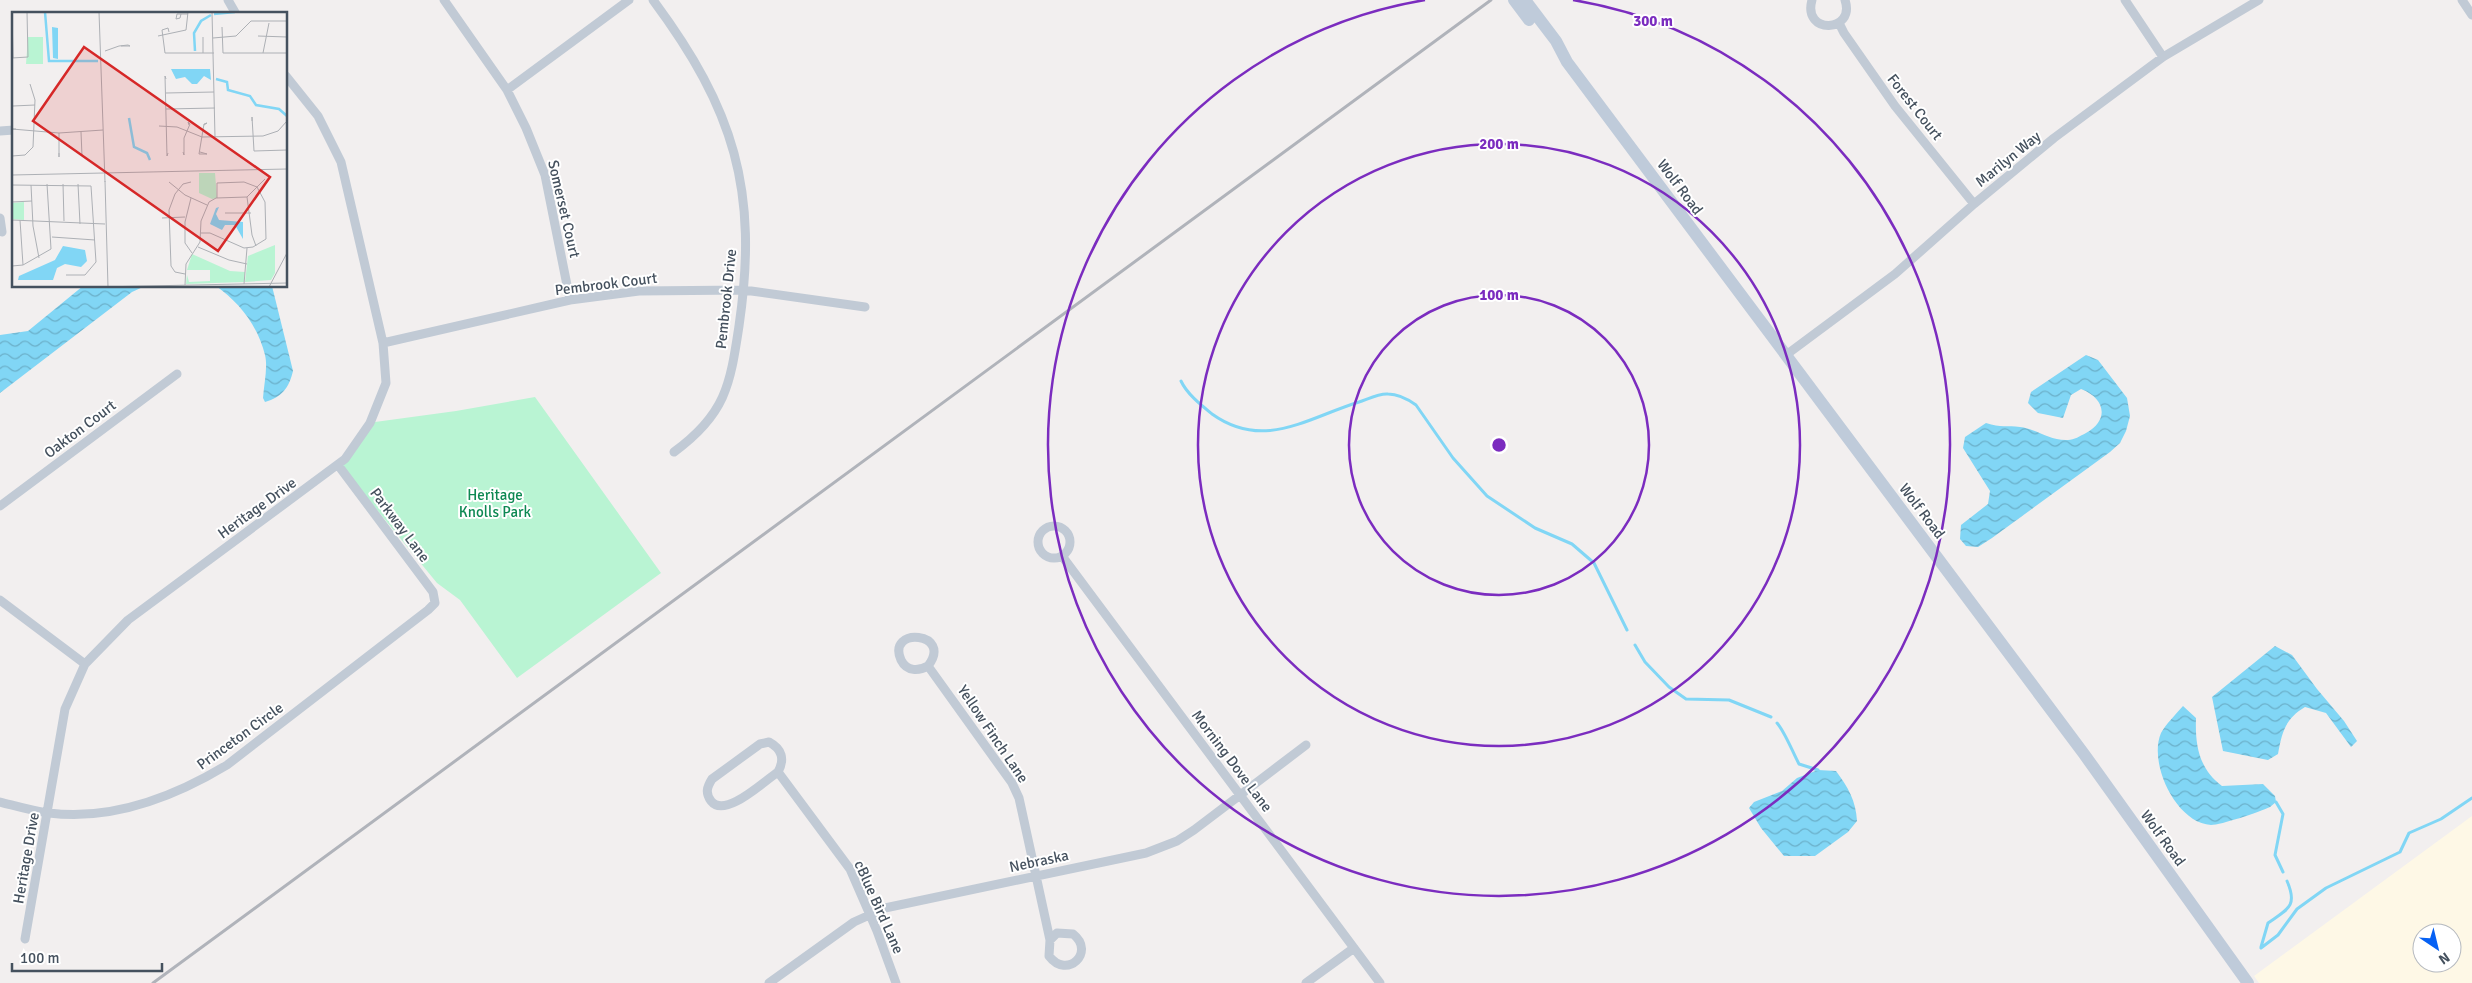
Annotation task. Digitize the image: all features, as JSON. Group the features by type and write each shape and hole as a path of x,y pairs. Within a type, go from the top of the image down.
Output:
{"main road":[{"name":"Wolf Road","path":"1514,0 1549,46 1567,62"},
{"name":"Wolf Road","path":"1525,0 1556,41 1567,62 2084,754 2248,983"}],"street":[{"path":"228,0 235,12"},
{"name":"Somerset Court","path":"444,0 507,90 526,128 545,175 570,300"},
{"path":"507,90 629,0"},
{"name":"Pembrook Drive","path":"653,0 680,36 702,71 720,110 729,136 745,209 744,290 730,380 715,412 695,437 674,452"},
{"path":"1812,0 1811,12 1817,22 1828,26 1839,22 1846,13 1845,0"},
{"path":"2125,0 2163,57"},
{"name":"Marilyn Way","path":"1786,355 1895,274 1974,204 2054,138 2163,57 2259,0"},
{"path":"2462,0 2472,15"},
{"name":"Forest Court","path":"1839,22 1844,33 1895,106 1974,204"},
{"name":"Heritage Drive","path":"26,939 65,709 85,664 128,620 345,459 370,423 386,383 383,344 341,162 318,116 288,78"},
{"path":"0,218 2,232"},
{"name":"Pembrook Court","path":"383,344 570,300 639,291 744,290 866,307"},
{"name":"Oakton Court","path":"0,506 177,374"},
{"name":"Parkway Lane","path":"338,465 433,592 435,603"},
{"name":"Morning Dove Lane","path":"1062,556 1380,983"},
{"path":"0,600 85,664"},
{"name":"Princeton Circle","path":"0,802 48,813 80,814 155,802 198,783 226,765 435,603"},
{"name":"Yellow Finch Lane","path":"928,666 1012,783 1023,815 1050,940"},
{"path":"769,742 777,746 782,755 782,764 778,772 732,805 722,807 714,804 708,796 707,788 712,779 760,744 769,742"},
{"name":"Nebraska","path":"769,983 854,922 886,908 1146,853 1186,835 1306,746"},
{"name":"cBlue Bird Lane","path":"778,772 850,870 870,914 896,983"},
{"path":"1306,983 1354,948"}],"shaded area":[{"path":"2472,816 2472,983 2259,983 2254,976"}],"green space":[{"name":"Heritage Knolls Park","path":"535,397 661,573 517,678 460,600 437,583 340,465 375,422 456,411"}],"water":[{"path":"81,288 141,288 132,292 0,393 0,335 28,331"},
{"path":"219,288 272,288 293,371 284,391 265,402 263,398 266,360 262,344 258,334 240,307"},
{"path":"2086,355 2098,360 2127,398 2130,416 2120,443 1992,538 1978,547 1966,546 1960,539 1961,525 1988,504 1990,491 1963,448 1965,437 1986,423 2026,428 2061,440 2073,439 2094,428 2099,422 2102,409 2095,398 2081,389 2071,395 2063,418 2038,413 2028,403 2031,392"},
{"path":"2275,646 2292,655 2344,721 2357,741 2351,747 2326,713 2305,707 2289,721 2281,739 2278,754 2268,760 2223,751 2212,697"},
{"path":"2183,706 2196,718 2196,738 2200,756 2203,764 2214,779 2222,786 2263,784 2275,796 2276,802 2258,812 2211,825 2198,822 2176,803 2162,775 2158,760 2158,745 2161,733"},
{"path":"1818,770 1836,771 1851,794 1857,821 1848,832 1815,856 1784,856 1761,828 1749,808 1754,802 1782,791 1797,778"}],"waterway":[{"path":"1181,381 1191,395 1212,414 1231,425 1250,430 1268,431 1286,428 1381,394 1396,395 1410,401 1416,405 1453,458 1487,496 1535,528 1572,544 1594,563 1627,630"},
{"path":"1635,645 1645,662 1669,687 1686,699 1729,700 1771,717"},
{"path":"1777,723 1799,764 1818,770"},
{"path":"2261,948 2278,935 2297,909 2326,888 2400,852 2409,833 2441,819 2472,798"},
{"path":"2276,802 2283,814 2275,855 2283,872"},
{"path":"2261,947 2268,923 2286,910 2291,902 2287,881"}],"railway":[{"path":"153,983 1491,0"}]}
